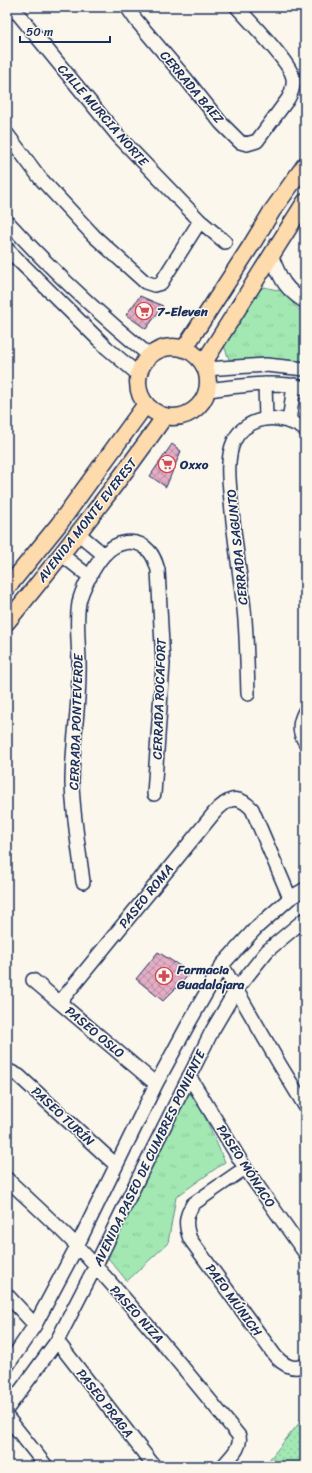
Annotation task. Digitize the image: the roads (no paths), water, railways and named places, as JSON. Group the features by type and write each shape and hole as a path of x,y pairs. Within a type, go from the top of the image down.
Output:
{"main road":[{"path":"184,349 272,211 305,165"},
{"path":"204,366 305,202"},
{"path":"172,347 184,349 195,354 204,366 208,390 202,403 192,412 178,417 164,416 154,411 146,404 139,390 139,375 143,364 150,356 160,350 172,347"},
{"name":"AVENIDA MONTE EVEREST","path":"7,588 59,524 146,404"},
{"name":"AVENIDA MONTE EVEREST","path":"7,622 79,534 126,472 164,416"}],"street":[{"name":"CERRADA BAEZ","path":"127,7 221,123 240,142 247,144 257,140 288,99 293,84 292,73 281,56 237,7"},
{"name":"CALLE MURCIA NORTE","path":"7,12 15,11 19,15 118,136 200,221 225,242"},
{"path":"7,134 40,178 89,230 145,282 154,284 161,282 200,221"},
{"path":"7,221 31,248 121,332 150,356"},
{"path":"7,249 107,348 139,375"},
{"path":"271,255 281,279 292,293 305,302"},
{"path":"204,366 266,365 305,369"},
{"path":"208,390 265,384 300,387 278,420"},
{"path":"265,384 278,420"},
{"path":"278,420 301,426 305,430"},
{"name":"CERRADA SAGUNTO","path":"248,694 244,610 235,544 230,488 230,456 233,441 241,430 251,423 278,420"},
{"path":"79,534 101,560"},
{"name":"CERRADA ROCAFORT","path":"101,560 116,545 127,542 138,544 148,550 155,559 158,570 163,664 154,794"},
{"path":"62,555 90,577"},
{"name":"CERRADA PONTEVERDE","path":"83,882 72,782 79,674 78,615 79,602 84,588 101,560"},
{"path":"305,711 300,719 300,728 305,742"},
{"name":"PASEO ROMA","path":"60,1002 214,812 231,799 238,799 247,803 252,809 290,898"},
{"name":"AVENIDA PASEO DE CUMBRES PONIENTE","path":"7,1366 35,1325 77,1246 156,1084 222,965 256,928 290,898 305,889"},
{"name":"AVENIDA PASEO DE CUMBRES PONIENTE","path":"7,1409 57,1341 189,1076 212,1031 236,990 268,951 303,924"},
{"path":"222,965 280,1066 305,1106"},
{"name":"PASEO OSLO","path":"33,980 156,1084"},
{"name":"PASEO TURÍN","path":"7,1070 19,1076 116,1165"},
{"name":"PASEO MÓNACO","path":"189,1076 245,1168 305,1253"},
{"name":"PAEO MÚNICH","path":"245,1168 193,1204 185,1222 190,1239 276,1357 284,1364 300,1367"},
{"name":"PASEO NIZA","path":"7,1179 77,1246 163,1343 240,1436 240,1446 223,1466"},
{"path":"7,1295 35,1325"},
{"name":"PASEO PRAGA","path":"57,1341 154,1466"},
{"path":"7,1417 46,1466"}],"place":[{"name":"7-Eleven","path":"144,311"},
{"name":"Oxxo","path":"167,464"},
{"name":"Farmacia Guadalajara","path":"164,976"}]}
